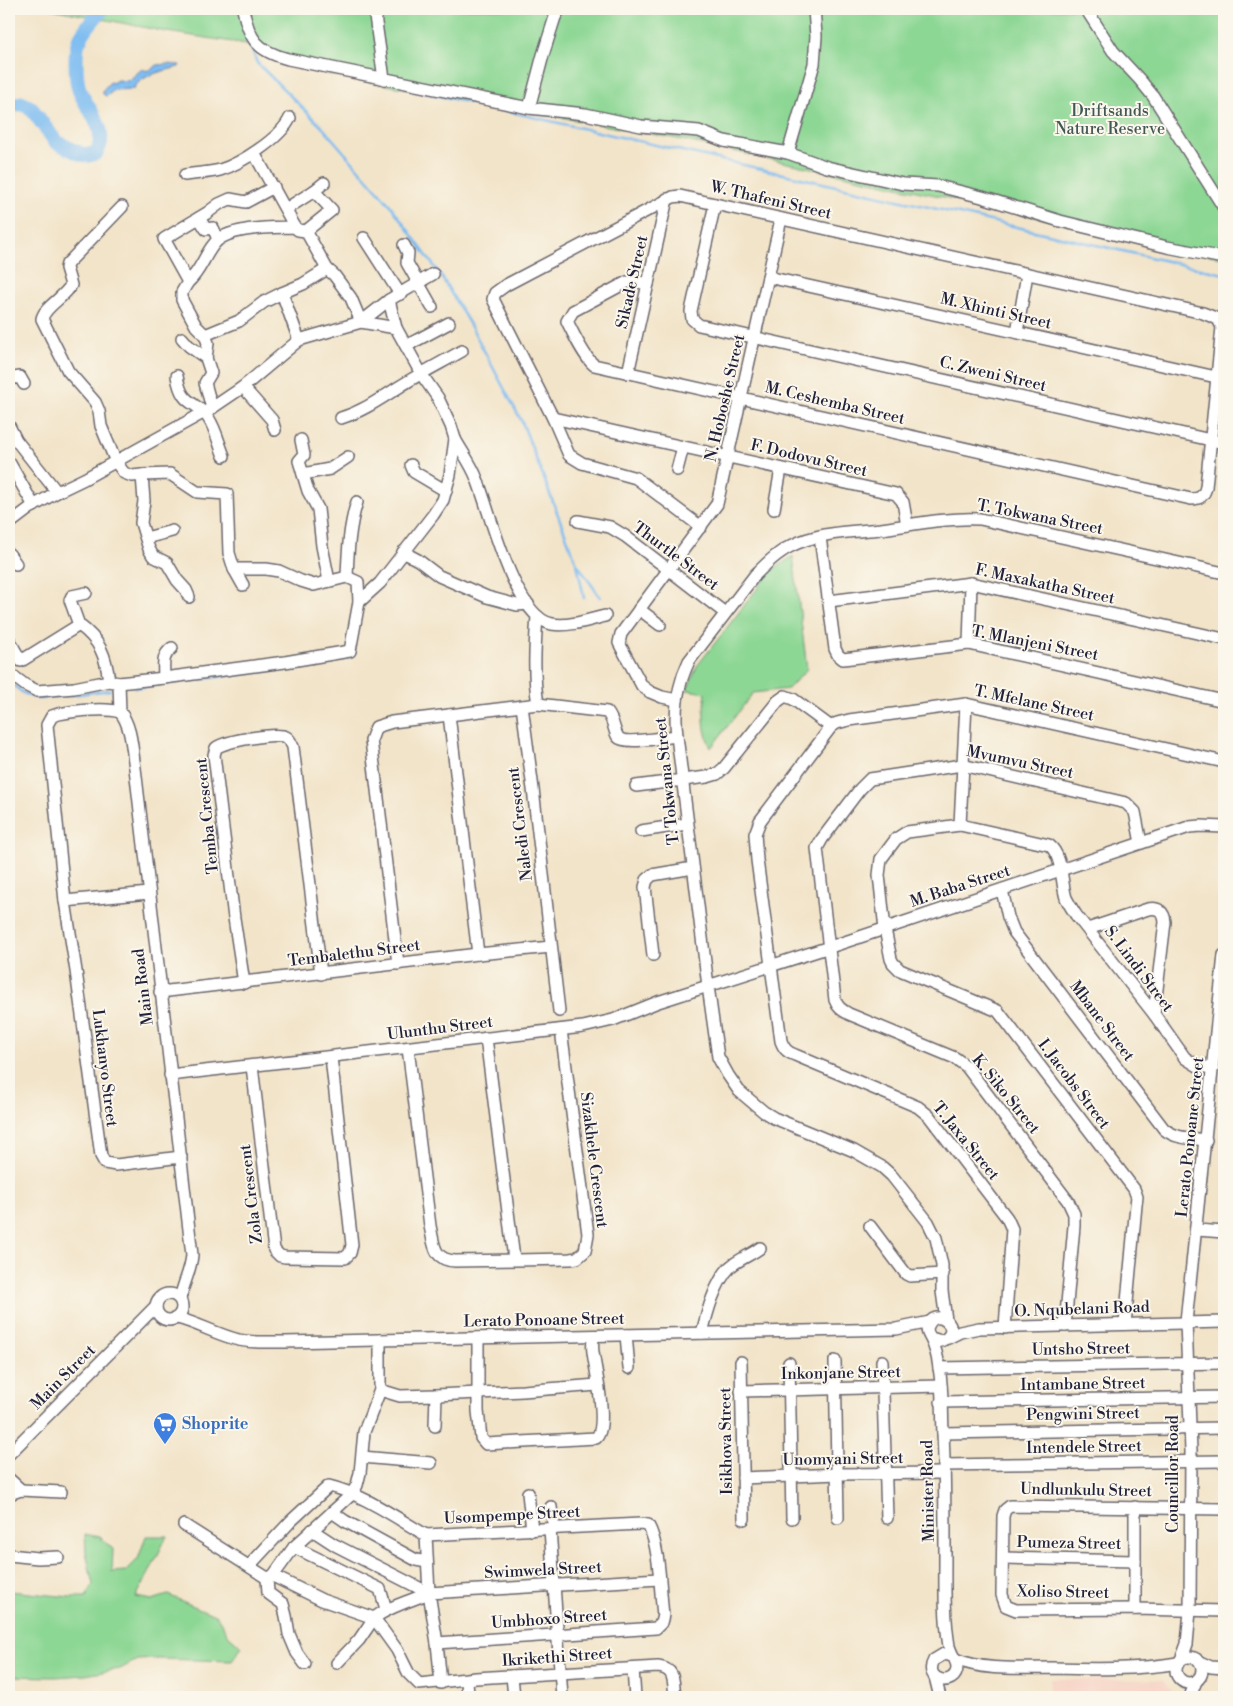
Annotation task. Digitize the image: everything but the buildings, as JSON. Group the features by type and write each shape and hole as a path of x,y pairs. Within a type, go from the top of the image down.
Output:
{"street":[{"path":"243,9 250,34 267,52 288,59 529,108 585,114 641,126 699,131 724,141 788,153 827,167 903,184 938,186 1069,223 1224,258"},
{"path":"374,9 384,79"},
{"path":"529,108 533,87 553,24 560,9"},
{"path":"788,153 814,64 816,36 814,9"},
{"path":"1086,9 1112,51 1153,96 1224,208"},
{"path":"185,175 220,170 254,153 282,131 290,118"},
{"path":"254,153 295,227 300,231 306,231 332,210 314,191"},
{"path":"286,209 324,183"},
{"path":"188,282 164,239 230,199 246,202 274,187"},
{"name":"W. Thafeni Street","path":"701,528 636,478 582,463 572,458 495,306 493,296 498,289 667,199 680,196 1214,316 1222,327 1206,487"},
{"name":"Sikade Street","path":"628,372 667,199"},
{"name":"C. Zweni Street","path":"715,204 698,275 691,316 699,325 998,391 1224,444"},
{"path":"122,206 67,264 66,268 71,285 43,313 42,319 68,371 95,402 99,411 101,426 116,462 124,473 132,476 170,474 197,492 228,494 229,553 234,569 243,586"},
{"path":"198,218 206,229 213,228 218,239"},
{"name":"N. Hoboshe Street","path":"677,700 662,698 642,686 619,643 621,634 717,504 782,219"},
{"path":"224,456 208,410 205,383 211,373 206,358 208,343 205,335 196,326 184,305 181,295 218,239 245,230 295,227"},
{"path":"306,231 327,269 334,275 351,298 362,322"},
{"path":"364,238 395,297 396,328 422,375 446,412 455,439 476,476 513,580 528,604 537,616 546,622 559,624 605,616"},
{"path":"404,245 408,253 407,263 432,307"},
{"path":"205,335 239,321 264,302 303,284 327,269"},
{"path":"9,524 57,492 116,462 208,410 243,387 299,340 362,322 395,297 433,274"},
{"path":"1017,332 1027,274"},
{"name":"M. Xhinti Street","path":"768,277 1216,377"},
{"name":"M. Ceshemba Street","path":"648,284 627,282 573,311 568,317 567,321 570,327 591,362 598,366 1191,499 1200,497 1205,492 1206,487"},
{"path":"282,293 299,340"},
{"path":"362,322 396,328"},
{"path":"406,346 449,323"},
{"path":"182,338 189,346 206,358"},
{"path":"341,418 356,413 380,400 462,351"},
{"path":"177,376 178,385 186,400 208,410"},
{"path":"9,379 20,377 24,384"},
{"path":"243,387 272,420 275,430"},
{"name":"F. Dodovu Street","path":"553,418 896,494 903,502 907,525"},
{"path":"9,426 16,440 57,492"},
{"path":"359,602 380,583 443,500 450,474 455,439"},
{"path":"301,440 304,455 299,461 311,498 318,510 322,546 329,581"},
{"path":"677,470 683,447"},
{"path":"303,474 330,469 348,457"},
{"path":"9,462 34,506"},
{"path":"411,464 414,472 446,491"},
{"path":"774,509 781,469"},
{"path":"142,475 144,502 141,523 146,538 153,556 166,562 189,597"},
{"path":"347,577 349,532 357,502"},
{"name":"T. Tokwana Street","path":"939,1321 943,1274 939,1250 928,1222 892,1176 882,1167 854,1151 774,1118 764,1112 740,1091 718,1057 692,868 675,718 683,674 689,661 724,613 768,562 792,546 820,537 907,525 980,519 1224,573"},
{"name":"Thurtle Street","path":"578,521 610,527 617,531 724,613"},
{"path":"146,538 172,530"},
{"name":"T. Mlanjeni Street","path":"820,537 835,649 843,659 968,644 1224,701"},
{"path":"403,552 418,560 439,576 486,597 517,606 528,604"},
{"path":"9,673 25,686 37,692 114,682 164,678 285,662 350,651 359,602 358,582 347,577 314,585 301,582 279,571 234,569"},
{"path":"968,644 971,583"},
{"name":"F. Maxakatha Street","path":"829,601 971,583 1224,640"},
{"path":"86,593 74,594 70,600 80,625 91,634 100,648 114,682 120,712"},
{"path":"639,609 660,625"},
{"path":"537,616 535,688 538,704"},
{"path":"21,661 80,625"},
{"path":"9,640 21,661 25,686"},
{"path":"164,678 163,660 166,652 172,648"},
{"path":"636,786 707,777 721,772 778,701 785,696 793,699 831,728 760,821 756,830 757,860 771,966"},
{"path":"398,964 370,740 376,726 538,704 608,712 613,719 618,737 622,740 632,741 677,736"},
{"path":"960,824 966,704"},
{"name":"T. Mfelane Street","path":"831,728 843,721 966,704 1224,762"},
{"name":"Naledi Crescent","path":"522,706 559,1011"},
{"name":"Lukhanyo Street","path":"120,712 111,709 62,714 52,716 47,725 65,902 101,1156 105,1163 116,1165 181,1157"},
{"name":"Main Road","path":"120,712 124,716 129,733 135,768 192,1260 177,1300"},
{"path":"449,716 478,954"},
{"name":"Temba Crescent","path":"244,983 214,755 216,748 224,743 265,737 284,736 288,738 293,747 321,974"},
{"name":"Mvumvu Street","path":"828,948 817,854 822,839 870,778 962,764 1126,803 1135,812 1141,842"},
{"path":"641,830 687,824"},
{"name":"S. Lindi Street","path":"960,824 1049,845 1054,850 1061,870 1069,905 1154,1014 1185,1058 1198,1066 1213,1068"},
{"name":"I. Jacobs Street","path":"960,824 907,832 896,839 881,859 879,875 885,929 891,959 896,967 993,1009 1002,1016 1131,1185 1136,1197 1136,1205 1125,1324"},
{"name":"M. Baba Street","path":"708,986 828,948 1189,827 1224,827"},
{"path":"653,955 645,887 647,880 652,875 692,868"},
{"name":"Mbane Street","path":"1002,890 1008,917 1014,932 1164,1129 1176,1136 1206,1140"},
{"path":"65,902 149,894"},
{"path":"1088,929 1148,908 1162,911 1165,922 1154,1014"},
{"name":"Tembalethu Street","path":"160,992 478,954 551,948"},
{"name":"K. Siko Street","path":"828,948 835,1000 842,1010 962,1062 1068,1201 1074,1214 1074,1226 1065,1326"},
{"name":"Lerato Ponoane Street","path":"1186,1322 1224,955"},
{"name":"T. Jaxa Street","path":"771,966 781,1041 787,1052 924,1112 1007,1218 1013,1237 1005,1328"},
{"name":"Ulunthu Street","path":"170,1076 561,1030 613,1020 708,986"},
{"name":"Sizakhele Crescent","path":"408,1048 430,1226 436,1252 443,1259 449,1261 577,1258 585,1251 588,1234 561,1030"},
{"path":"486,1038 514,1259"},
{"name":"Zola Crescent","path":"252,1066 274,1250 280,1256 285,1257 345,1258 350,1254 352,1245 330,1057"},
{"path":"870,1226 906,1274 910,1276 943,1274"},
{"path":"1197,1230 1224,1232"},
{"path":"702,1333 706,1315 723,1276 730,1268 760,1248"},
{"path":"159,1298 177,1300 182,1310 177,1318 169,1320 159,1311 159,1298"},
{"name":"Lerato Ponoane Street","path":"177,1300 196,1322"},
{"name":"Main Street","path":"9,1454 141,1323 159,1311"},
{"name":"Lerato Ponoane Street","path":"177,1318 196,1322 216,1332 249,1341 285,1342 896,1329 939,1321"},
{"path":"939,1321 951,1331 947,1338 938,1341 930,1337 927,1328 939,1321"},
{"name":"O. Nqubelani Road","path":"939,1321 979,1328 1224,1322"},
{"name":"Councillor Road","path":"1179,1661 1185,1651 1190,1625 1191,1461 1186,1322"},
{"name":"O. Nqubelani Road","path":"947,1338 960,1332 979,1328"},
{"name":"Lerato Ponoane Street","path":"896,1329 930,1337"},
{"path":"626,1335 629,1368"},
{"path":"478,1338 480,1431 483,1442 486,1444 596,1438 599,1435 602,1415 592,1350 593,1336"},
{"name":"Minister Road","path":"930,1337 939,1368 941,1386 944,1469 945,1613 941,1642 936,1657"},
{"name":"Minister Road","path":"939,1368 947,1338"},
{"path":"305,1664 297,1653 288,1634 283,1604 268,1593 270,1577 294,1547 352,1494 357,1485 366,1428 380,1390 380,1340"},
{"path":"836,1361 838,1518"},
{"path":"882,1361 887,1518"},
{"name":"Isikhova Street","path":"740,1362 744,1520"},
{"path":"789,1363 788,1390 792,1518"},
{"name":"Untsho Street","path":"939,1368 1224,1363"},
{"path":"380,1390 400,1396 523,1392 597,1385"},
{"name":"Inkonjane Street","path":"741,1391 941,1386"},
{"path":"435,1426 436,1395"},
{"name":"Intambane Street","path":"942,1402 1224,1397"},
{"name":"Pengwini Street","path":"943,1433 1224,1428"},
{"path":"362,1457 431,1463"},
{"name":"Intendele Street","path":"944,1469 1224,1460"},
{"name":"Unomyani Street","path":"743,1478 944,1469"},
{"path":"9,1479 21,1490"},
{"path":"249,1566 291,1521 328,1486 352,1494 426,1536"},
{"path":"9,1494 21,1490 61,1492"},
{"path":"528,1493 532,1530"},
{"name":"Undlunkulu Street","path":"1008,1507 1013,1505 1224,1509"},
{"path":"551,1507 554,1587 562,1697"},
{"name":"Xoliso Street","path":"1008,1507 1003,1516 1002,1595 1004,1601 1011,1608 1224,1611"},
{"path":"1135,1507 1135,1609"},
{"path":"332,1512 345,1522 416,1560 427,1562"},
{"path":"184,1525 270,1577 322,1600 374,1618"},
{"name":"Usompempe Street","path":"441,1683 429,1593 426,1536 648,1525 653,1533 663,1615 661,1623"},
{"path":"312,1530 335,1545 429,1593"},
{"path":"294,1547 380,1589 386,1609"},
{"path":"9,1555 32,1558 58,1557"},
{"name":"Pumeza Street","path":"1003,1558 1135,1560"},
{"name":"Swimwela Street","path":"429,1593 554,1587 659,1579"},
{"path":"337,1663 355,1645 374,1618 386,1609 429,1593"},
{"name":"Minister Road","path":"945,1613 953,1658"},
{"name":"Ikrikethi Street","path":"374,1618 397,1650 409,1674 419,1684 476,1678 666,1668 671,1673 675,1697"},
{"name":"Umbhoxo Street","path":"437,1643 656,1628 661,1623"},
{"name":"Councillor Road","path":"1190,1625 1199,1660"},
{"path":"940,1697 931,1666 936,1657 944,1654 971,1664 996,1668"},
{"path":"1137,1668 1179,1661 1187,1656 1211,1667 1224,1668"},
{"path":"946,1697 957,1667 953,1658"},
{"path":"1190,1697 1202,1670 1199,1660"},
{"path":"1179,1661 1176,1670 1185,1697"},
{"path":"935,1677 944,1680 962,1673 996,1668 1137,1668 1166,1672 1189,1683 1224,1673"},
{"path":"633,1669 636,1697"},
{"path":"512,1676 514,1697"},
{"path":"467,1680 468,1697"}],"shaded area":[{"path":"1050,1679 1162,1680 1179,1697 1049,1697"}],"green space":[{"name":"Driftsands Nature Reserve","path":"52,9 1224,9 1224,258 673,138 300,69 246,44 167,32"},
{"path":"793,556 807,669 788,689 753,693 711,748 704,721 706,693 687,690 697,666 771,571"},
{"path":"85,1534 100,1537 113,1549 112,1572 126,1571 138,1559 146,1536 167,1536 136,1597 152,1600 168,1595 217,1616 229,1636 242,1647 232,1661 137,1660 120,1669 85,1675 55,1677 9,1676 9,1591 86,1597 93,1585 86,1552"}],"water":[{"path":"157,65 180,65 142,80 133,89 114,90 107,96 102,91 110,82 112,83 117,80 128,81 142,69 148,70"}],"waterway":[{"path":"9,107 21,103 31,108 56,142 81,154 89,155 96,153 101,135 99,127 78,86 76,58 80,38 103,9"},
{"path":"247,37 257,63 323,128 391,206 441,276 473,330 522,422 577,564 584,598"},
{"path":"248,43 265,55"},
{"path":"409,89 1224,274"},
{"path":"578,565 600,597"},
{"path":"292,668 349,658"},
{"path":"135,688 280,669"},
{"path":"9,682 23,693 39,699 110,690"}],"place":[{"name":"Shoprite","path":"165,1445"}]}
